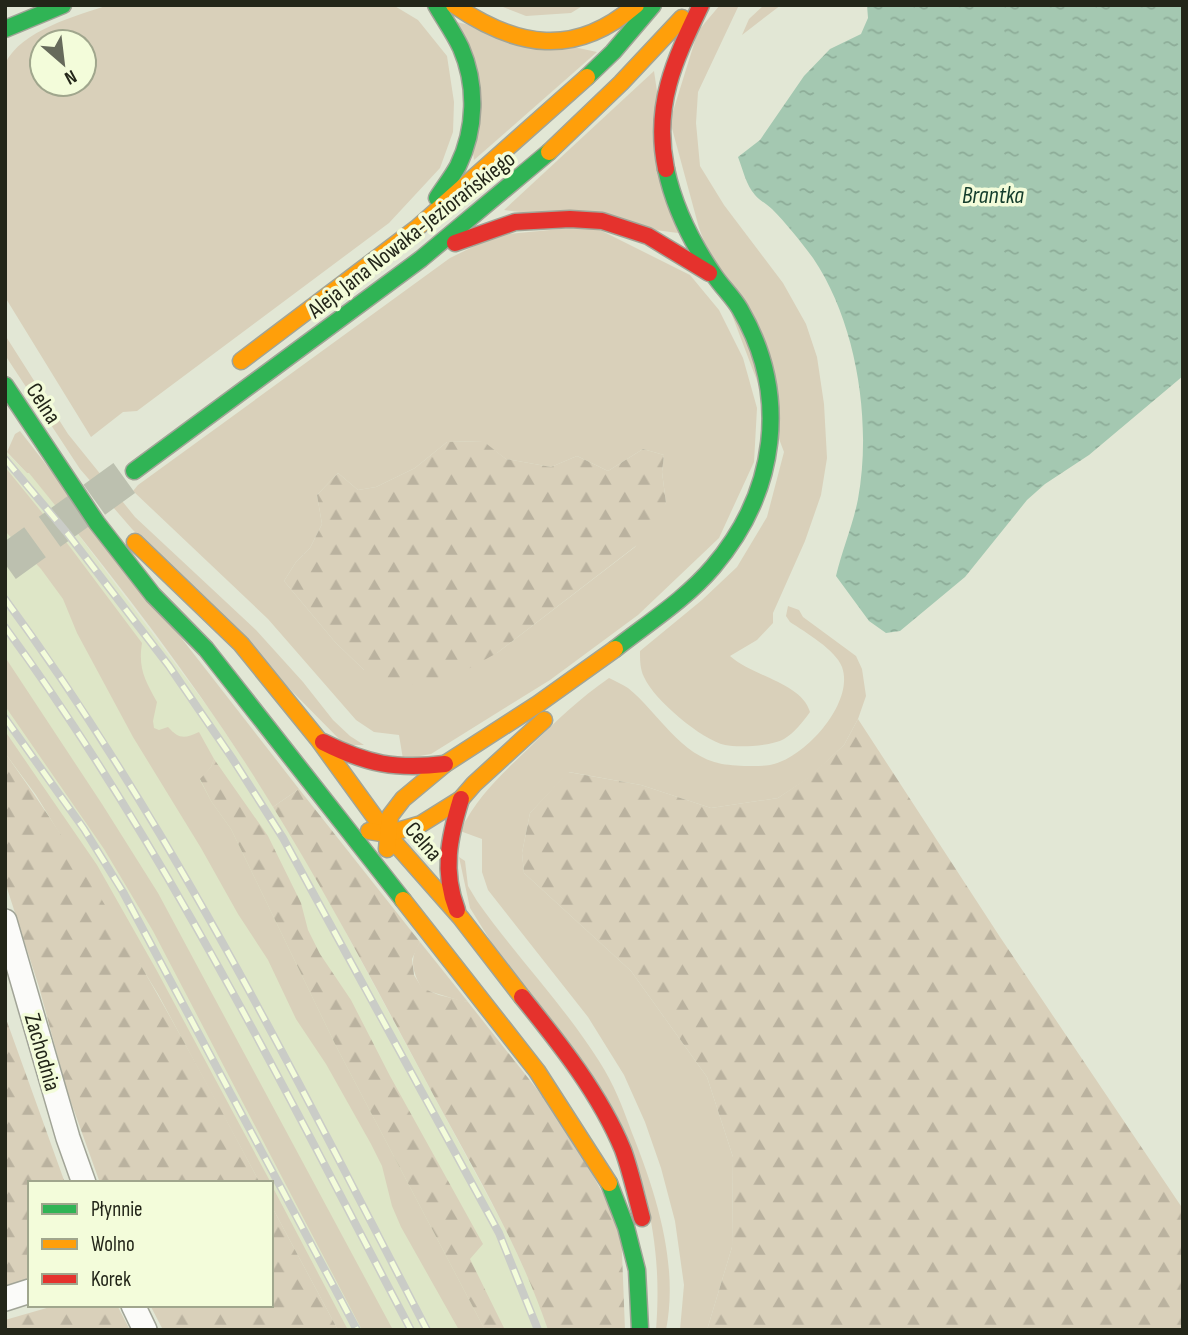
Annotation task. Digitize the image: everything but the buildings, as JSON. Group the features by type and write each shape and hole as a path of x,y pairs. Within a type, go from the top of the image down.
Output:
{"street":[{"path":"5,29 63,5"},
{"path":"417,228 459,163 470,132 470,73 451,28 436,5"},
{"path":"454,5 491,29 524,38 557,41 586,36 609,26 636,5"},
{"name":"Aleja Jana Nowaka-Jeziorańskiego","path":"232,368 417,228 551,111 613,52 653,5"},
{"name":"Aleja Jana Nowaka-Jeziorańskiego","path":"134,471 434,250 535,166 600,106 693,5"},
{"path":"406,904 391,872 387,852 390,816 403,799 445,764 597,664 693,586 713,567 746,520 760,490 771,439 771,399 762,356 739,308 714,275 691,237 671,190 661,137 667,81 701,5"},
{"path":"434,250 515,222 570,219 603,221 648,236 714,275"},
{"name":"Celna","path":"5,385 97,523 153,595 205,649 537,1071 606,1176 626,1227 636,1270 640,1329"},
{"name":"Celna","path":"45,446 157,565 241,644 318,738 387,834 461,918 561,1046 596,1098 622,1151 640,1203 649,1285 640,1329"},
{"path":"328,806 366,831 387,834 421,824 461,799 563,702 597,664"},
{"path":"318,738 353,758 388,767 445,764"},
{"path":"461,799 448,842 447,873 454,903 461,918"},
{"name":"Zachodnia","path":"5,921 68,1138 83,1181"},
{"path":"5,1299 28,1293"},
{"path":"134,1307 145,1330"}],"shaded area":[{"path":"5,451 29,472 74,529 210,710 257,780 316,877 506,1230 538,1299 548,1330 338,1330 273,1209 273,1181 259,1181 158,994 36,795 5,753"}],"green space":[{"path":"109,5 393,5 418,20 447,56 454,102 453,132 440,168 389,223 137,411 123,412 91,437 5,297 5,64 13,52 28,39 28,98 98,98 98,28 47,28"},
{"path":"498,5 584,5 571,13 526,16"},
{"path":"720,5 739,5 698,92 696,123 700,166 724,205 783,283 806,324 817,357 824,404 827,458 821,495 805,541 773,613 773,623 757,640 730,656 797,694 810,712 784,739 747,746 715,742 680,718 649,686 641,668 640,658 640,651 737,567 767,517 784,452 699,228 670,121 698,31"},
{"path":"764,5 781,5 742,35 749,19"},
{"path":"456,22 597,52 474,160"},
{"path":"654,71 678,233 504,210"},
{"path":"592,226 690,275 719,310 743,358 757,408 754,462 719,538 638,615 550,680 431,754 403,759 399,735 374,732 356,720 268,619 133,491 450,258 497,235","holes":["482,441 506,459 551,467 577,456 608,471 643,449 664,455 662,472 666,503 635,547 497,653 364,670 335,642 284,581 296,562 310,548 322,524 317,495 338,473 358,490 376,487 415,468 447,442"]},
{"path":"5,335 68,434 135,517 256,630 333,720 364,745 345,745 132,529 80,469 5,355"},
{"path":"20,431 299,789 273,807 217,720 157,636 29,473 7,452 15,434"},
{"path":"483,441 506,459 551,467 577,456 608,471 643,449 664,455 662,472 666,503 650,535 497,653 446,681 393,686 364,670 335,642 284,581 296,562 310,548 322,524 317,495 338,473 358,490 376,487 415,468 447,442"},
{"path":"5,467 70,547 142,643 144,674 157,702 154,728 159,730 168,727 182,737 199,732 214,759 200,780 231,829 336,1046 485,1330 459,1330 401,1227 392,1206 382,1166 371,1144 326,1064 296,1019 268,960 133,737 77,633 63,599 41,569 5,531"},
{"path":"788,606 799,610 803,617 856,656 862,669 866,696 858,719 844,745 810,777 778,798 711,808 641,785 569,772 530,813 522,853 524,873 631,971 707,1077 733,1157 732,1247 707,1330 680,1330 684,1285 675,1221 645,1122 624,1075 588,1017 488,890 482,872 482,839 460,831 483,795 501,775 569,710 609,678 628,688 682,743 707,759 727,765 765,766 783,761 797,752 824,727 834,712 844,681 842,667 833,654 790,622 786,616"},
{"path":"5,657 158,893 393,1330 362,1330 153,931 104,849 5,706"},
{"path":"858,719 1000,937 1183,1209 1183,1330 707,1330 732,1247 733,1157 707,1077 631,971 524,873 522,853 530,813 568,772 641,785 711,808 778,798 809,777 844,745"},
{"path":"5,731 97,865 270,1181 259,1181 158,994 36,795 5,753"},
{"path":"5,753 41,804 108,910 171,1018 259,1181 99,1181 67,1091 39,987 5,882"},
{"path":"214,759 268,836 301,903 308,930 320,954 351,1000 483,1244 470,1259 505,1330 485,1330 336,1046 231,829 211,801 200,779 211,767"},
{"path":"299,789 420,942 412,959 414,975 422,988 468,1002 566,1126 621,1227 625,1330 548,1330 524,1269 496,1210 356,950 273,807"},
{"path":"459,857 465,861 468,886 477,901 585,1040 618,1096 641,1156 663,1229 670,1280 666,1330 656,1330 656,1258 644,1188 470,908"},
{"path":"420,942 468,1002 422,989 413,965 414,954"},
{"path":"5,1016 64,1181 28,1181 28,1279 5,1286"},
{"path":"273,1188 348,1330 338,1330 273,1209"},
{"path":"273,1209 338,1330 163,1330 151,1307 273,1307"},
{"path":"50,1307 118,1307 130,1330 5,1330 5,1320"}],"water":[{"name":"Brantka","path":"867,5 1183,5 1183,376 1089,455 1045,484 1027,500 965,577 900,631 886,633 869,621 836,576 858,499 863,438 857,374 841,312 813,258 783,220 752,191 738,157 760,140 804,76 830,49 861,34 868,18"}],"tunnel":[{"path":"5,564 134,471"}],"railway":[{"path":"5,459 67,533 169,666 283,838 499,1233 538,1330"},
{"path":"5,599 66,685 178,864 280,1049 427,1330"},
{"path":"5,627 63,710 171,883 269,1060 411,1330"},
{"path":"5,718 84,829 123,892 357,1330"}],"traffic: fast":[{"path":"5,29 63,5"},
{"path":"436,5 458,42 466,62 472,92 471,122 464,152 456,170 437,198"},
{"path":"587,77 613,52 653,5"},
{"path":"134,471 421,259 549,152"},
{"path":"615,649 702,579 735,538 763,475 769,442 770,409 766,375 756,342 740,309 714,275 691,237 679,211 666,169"},
{"path":"5,385 97,523 153,595 206,649 403,900"},
{"path":"609,1183 626,1227 637,1270 640,1329"}],"traffic: slow":[{"path":"454,5 500,31 546,41 568,40 591,33 613,22 636,5"},
{"path":"549,152 621,83 682,18"},
{"path":"241,361 417,228 587,77"},
{"path":"135,542 241,644 318,739 387,834 461,918 522,997"},
{"path":"387,849 390,816 403,799 445,764 538,704 615,649"},
{"path":"369,831 387,834 421,824 461,799 544,720"},
{"path":"403,900 537,1071 609,1183"}],"traffic: jam":[{"path":"666,169 662,125 668,84 682,45 701,5"},
{"path":"455,243 515,222 570,219 602,221 648,236 709,273"},
{"path":"323,742 354,756 382,764 445,764"},
{"path":"457,910 452,896 449,854 461,799"},
{"path":"522,997 565,1051 614,1129 631,1175 642,1218"}]}
